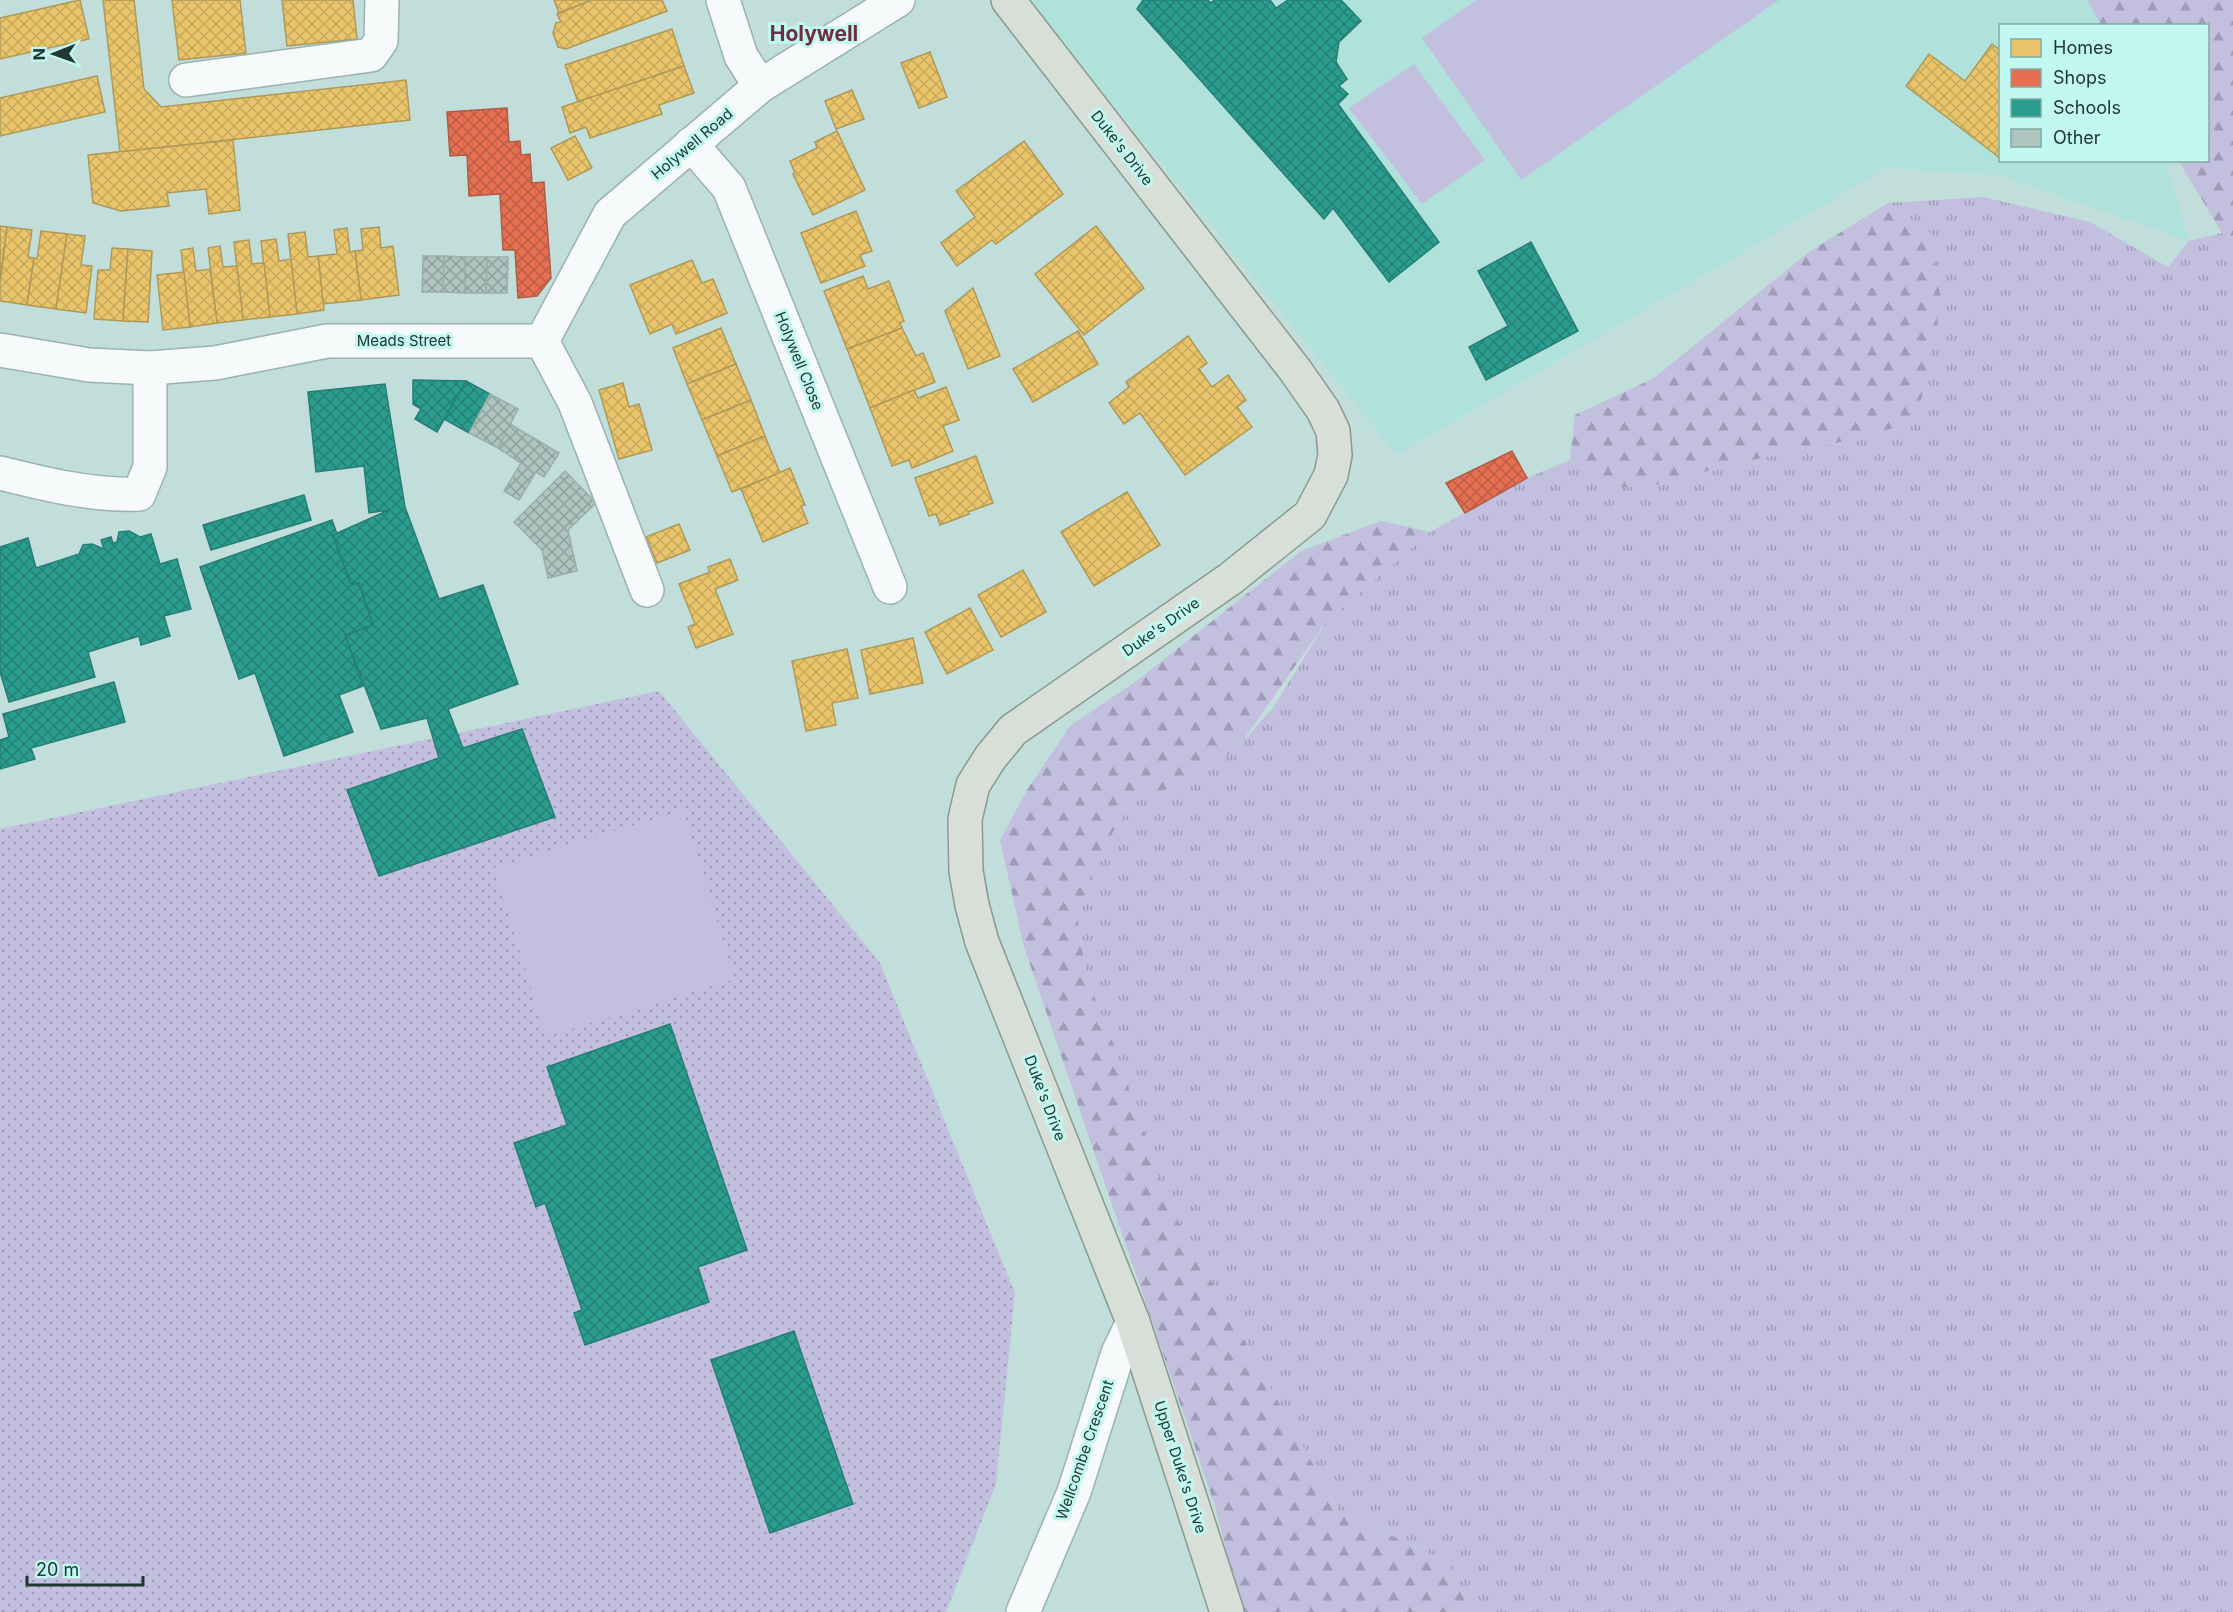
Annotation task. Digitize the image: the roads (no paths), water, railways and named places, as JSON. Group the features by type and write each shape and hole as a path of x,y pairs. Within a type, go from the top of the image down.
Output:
{"main road":[{"name":"Duke's Drive","path":"1008,0 1295,370 1323,410 1333,431 1335,455 1331,476 1310,515 1230,579 1013,730 990,758 973,784 965,819 966,871 982,942 1133,1322"},
{"name":"Upper Duke's Drive","path":"1133,1322 1227,1612"}],"street":[{"path":"186,80 371,55 381,41 382,0"},
{"path":"723,0 741,56 760,86"},
{"name":"Holywell Road","path":"542,341 610,214 760,86 898,0"},
{"name":"Holywell Close","path":"692,144 729,188 890,587"},
{"name":"Meads Street","path":"0,350 89,365 150,368 215,363 327,340 542,341"},
{"path":"542,341 574,404 647,590"},
{"path":"0,473 44,484 122,495 139,494 150,467 150,368"},
{"name":"Wellcombe Crescent","path":"1023,1612 1074,1492 1118,1353 1133,1322"}],"district":[{"name":"Holywell","path":"814,34"}]}
